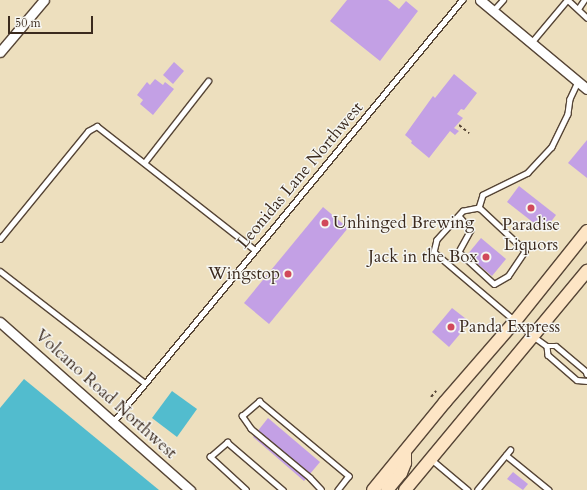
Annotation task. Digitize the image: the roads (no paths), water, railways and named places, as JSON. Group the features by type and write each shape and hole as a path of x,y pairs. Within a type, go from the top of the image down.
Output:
{"main road":[{"path":"373,490 516,320 587,231"},
{"path":"405,490 587,271"},
{"path":"387,490 401,473 405,463 406,451"}],"street":[{"path":"0,52 44,0"},
{"path":"480,0 587,90"},
{"name":"Volcano Road Northwest","path":"0,322 190,490"}],"lane":[{"name":"Leonidas Lane Northwest","path":"113,422 462,0"},
{"path":"493,11 503,0"},
{"path":"531,43 567,0 587,18"},
{"path":"578,9 584,0"},
{"path":"144,163 208,81"},
{"path":"479,208 483,195 528,173 552,147 568,114 570,99 578,82"},
{"path":"0,240 88,131 97,126 255,250"},
{"path":"479,208 463,211 437,240 434,252 516,320 533,336 546,346 556,346 586,371 587,374"},
{"path":"459,216 471,230 460,252 494,284 508,276 525,251 479,208"},
{"path":"0,271 145,383"},
{"path":"546,346 548,355 577,380 587,381"},
{"path":"321,490 310,478 252,429 242,416 259,400 349,476 338,490"},
{"path":"246,490 210,457 227,442 283,490"},
{"path":"477,490 510,450"},
{"path":"506,455 549,490"},
{"path":"431,459 468,490"}],"water":[{"path":"24,379 159,490 0,490 0,408"},
{"path":"172,391 197,409 177,437 152,418"}],"place":[{"name":"Paradise Liquors","path":"531,208"},
{"name":"Unhinged Brewing","path":"325,223"},
{"name":"Jack in the Box","path":"486,257"},
{"name":"Wingstop","path":"288,274"},
{"name":"Panda Express","path":"451,327"}]}
